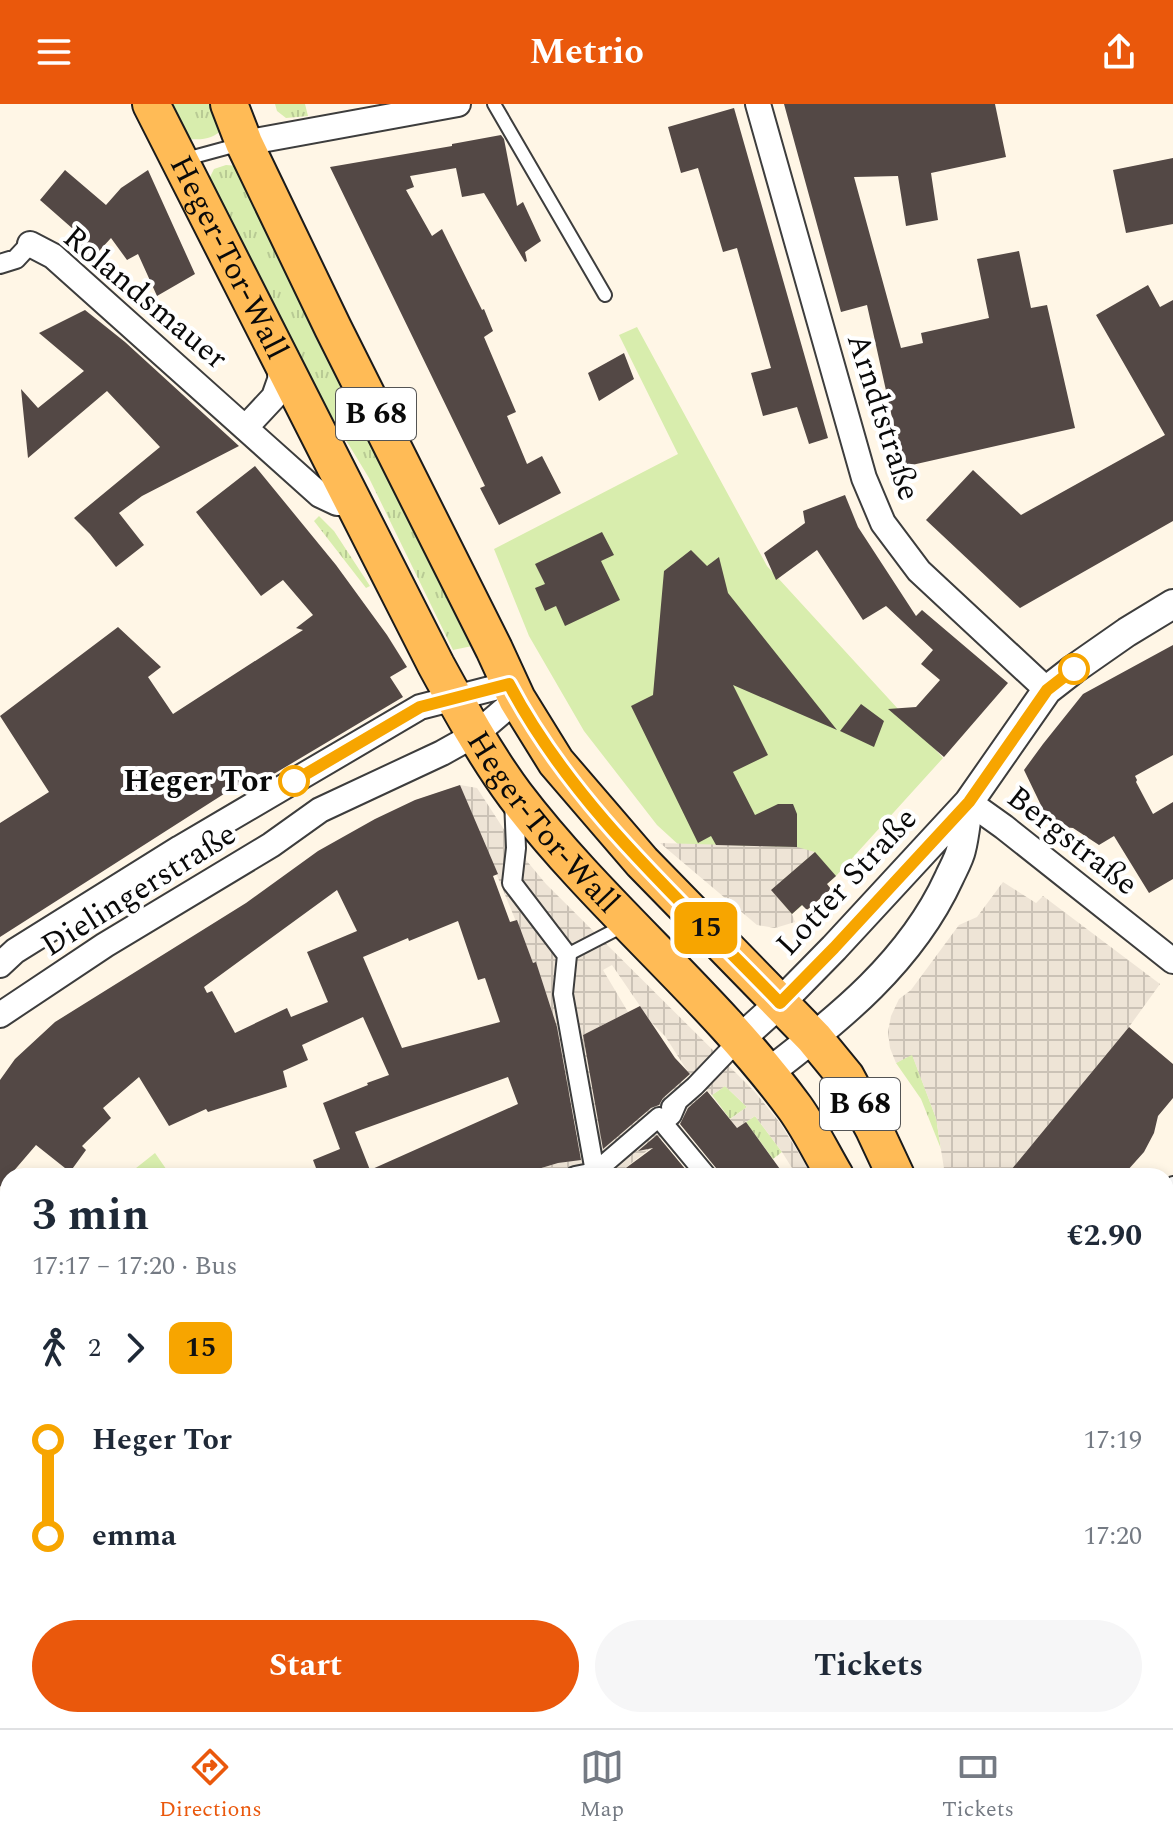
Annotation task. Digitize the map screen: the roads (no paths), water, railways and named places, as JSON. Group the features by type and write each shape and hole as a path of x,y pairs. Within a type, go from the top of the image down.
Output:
{"main road":[{"name":"Heger-Tor-Wall","path":"151,104 353,503 454,698 476,734 514,794 572,863 739,1040"},
{"name":"Heger-Tor-Wall","path":"229,104 244,143 340,342 513,692 556,762 594,808 642,862 780,1003"},
{"name":"B 68","path":"780,1003 846,1077 892,1168"},
{"name":"B 68","path":"739,1040 797,1111 830,1168"}],"street":[{"path":"244,143 458,104"},
{"name":"Arndtstraße","path":"758,104 864,478 883,523 919,571 1047,690"},
{"name":"Rolandsmauer","path":"0,264 16,259 30,244 53,256 320,495 337,503 353,503"},
{"name":"Rolandsmauer","path":"246,427 274,397 280,380 281,359"},
{"name":"Lotter Straße","path":"739,1040 834,948 969,802 1047,690 1127,632 1173,604"},
{"name":"Dielingerstraße","path":"0,965 15,951 180,848 420,707 454,698 513,692"},
{"name":"Dielingerstraße","path":"0,1015 105,945 271,845 320,810 476,734 513,692"},
{"path":"514,794 516,848 512,883 567,955 563,994 593,1168"},
{"name":"Lotter Straße","path":"768,1073 814,1038 874,985 937,904 961,851 969,802"},
{"name":"Bergstraße","path":"969,802 1173,961"},
{"path":"601,1168 670,1111 739,1040"},
{"path":"670,1111 702,1168"}],"lane":[{"path":"494,104 605,295"},
{"path":"179,161 244,143"},
{"path":"567,955 629,923"}],"place":[{"name":"Heger Tor","path":"294,781"}]}
